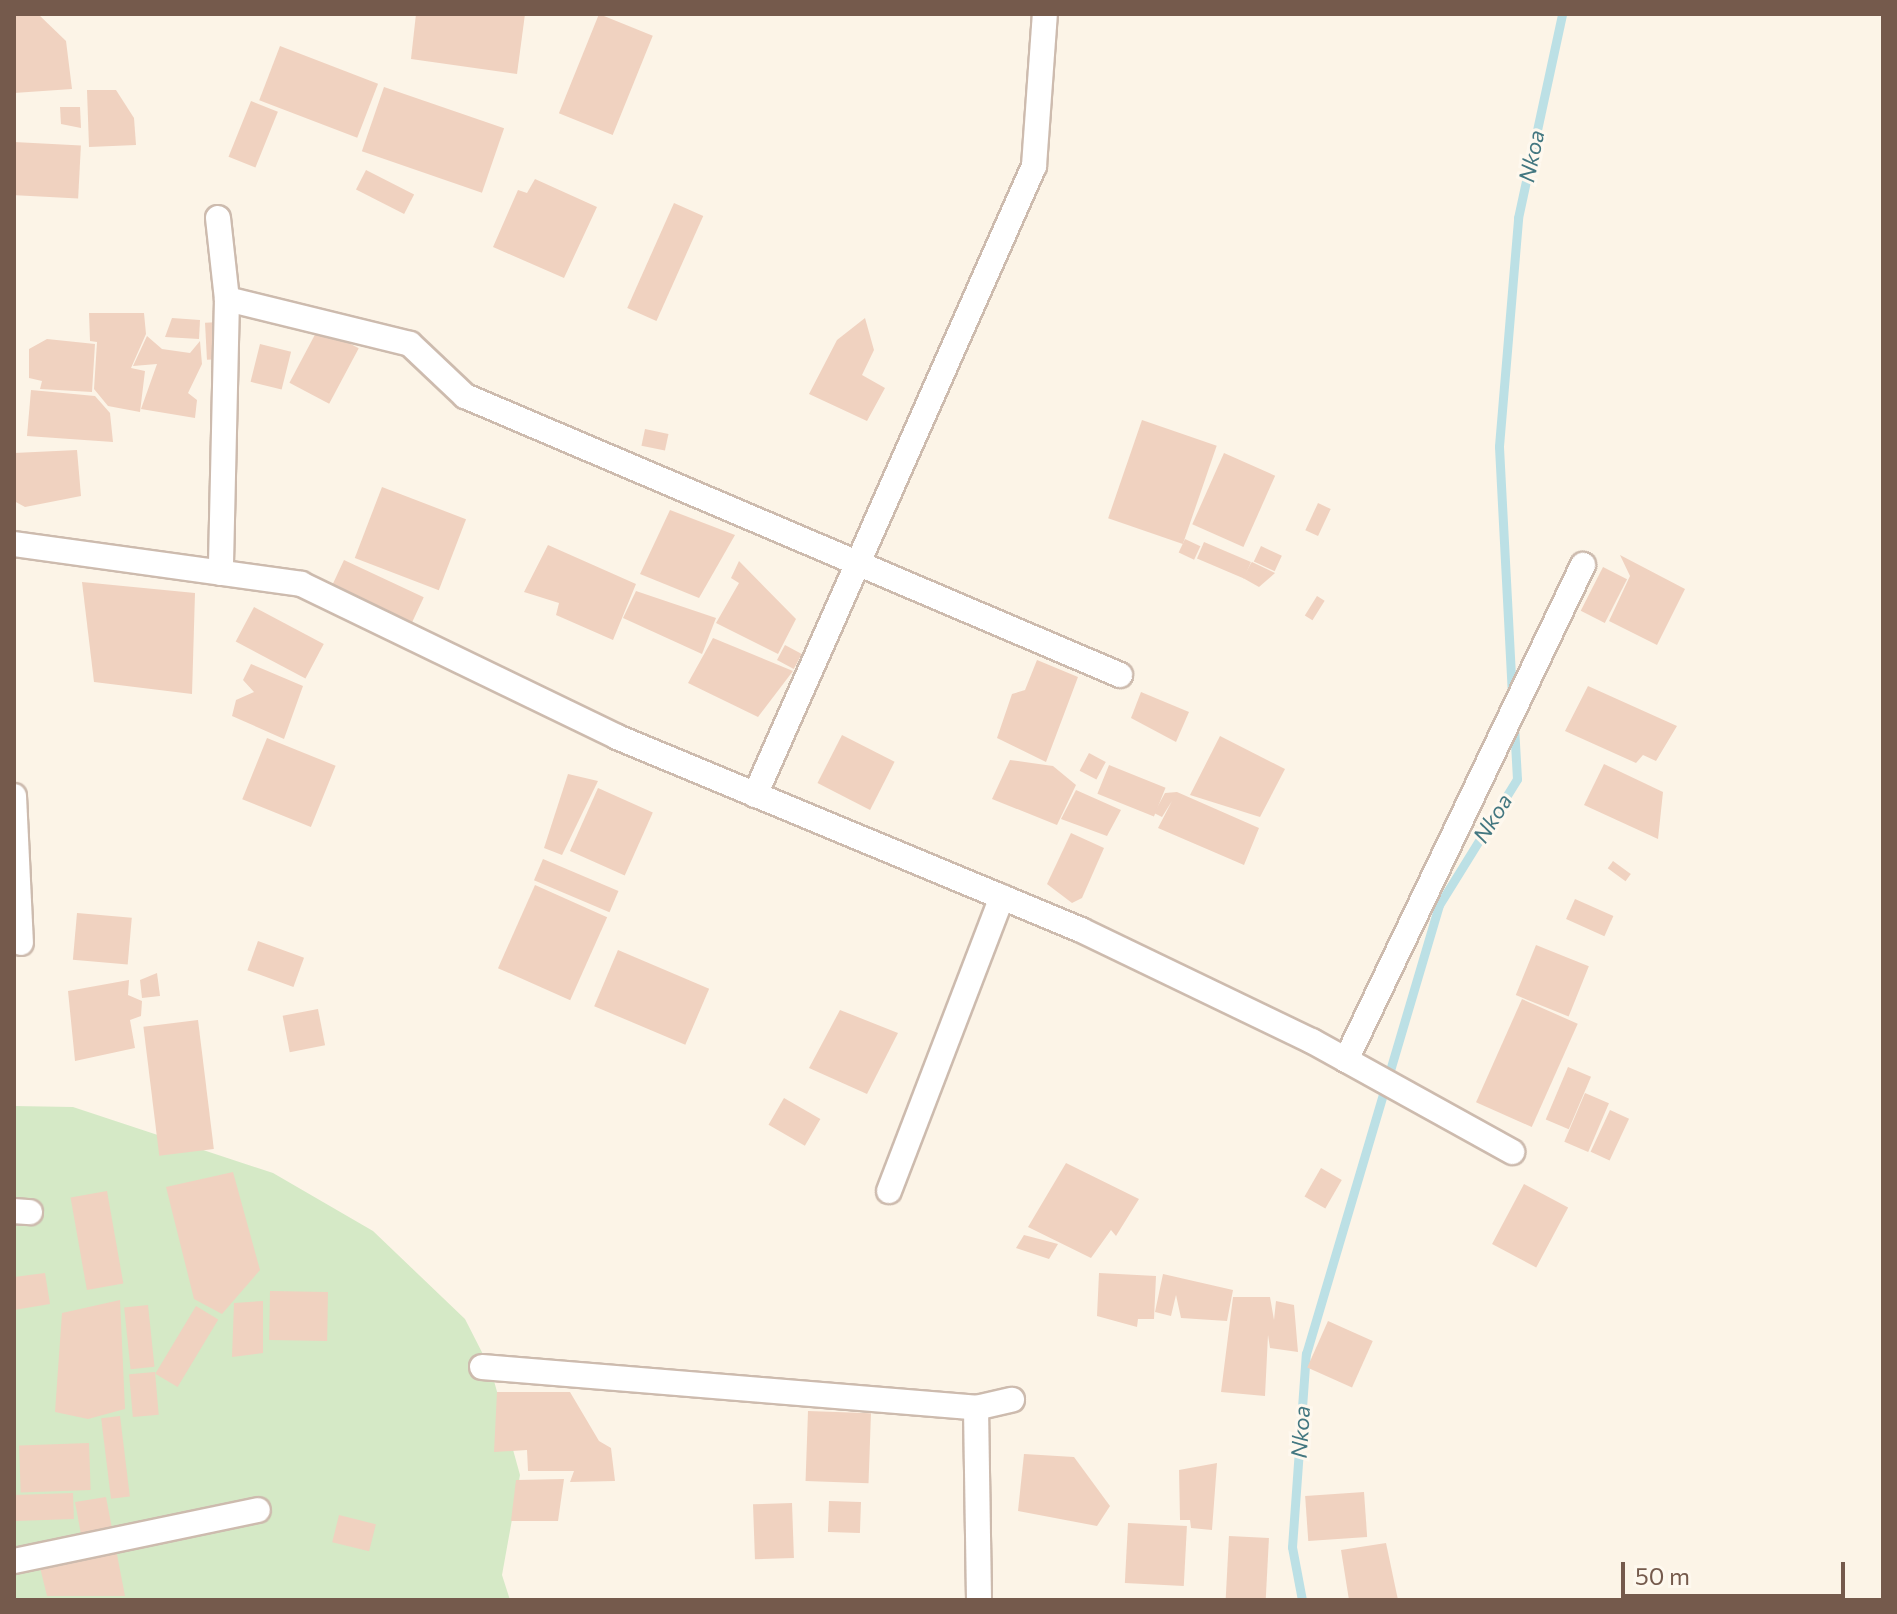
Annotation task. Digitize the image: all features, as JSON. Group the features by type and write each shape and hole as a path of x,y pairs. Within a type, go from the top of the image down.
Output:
{"street":[{"path":"755,795 1034,166 1045,14"},
{"path":"218,218 227,299 221,573"},
{"path":"227,299 410,344 465,396 857,567 1120,675"},
{"path":"14,544 301,584 755,795 1002,897 1346,1060 1512,1152"},
{"path":"1346,1060 1583,565"},
{"path":"14,796 21,943"},
{"path":"889,1191 1002,897"},
{"path":"482,1367 976,1408 1012,1400"},
{"path":"976,1408 979,1600"},
{"path":"14,1561 258,1510"}],"green space":[{"path":"14,1106 73,1107 273,1173 373,1231 465,1319 491,1370 520,1475 502,1575 510,1600 14,1600"}],"building":[{"path":"14,14 38,14 66,41 72,89 14,93"},
{"path":"416,14 525,14 517,74 411,59"},
{"path":"599,14 653,36 613,135 559,113"},
{"path":"280,46 378,84 357,138 259,100"},
{"path":"384,87 504,128 482,193 362,151"},
{"path":"87,90 116,90 134,118 136,145 89,147"},
{"path":"251,101 278,112 255,167 229,157"},
{"path":"60,107 80,107 81,128 61,124"},
{"path":"14,142 81,146 78,198 14,195"},
{"path":"366,170 414,195 404,214 356,190"},
{"path":"535,179 597,207 564,278 493,247 518,190 527,193"},
{"path":"674,203 703,216 656,321 627,308"},
{"path":"89,313 144,313 146,334 131,368 145,371 140,412 108,406 94,389 97,342 90,341"},
{"path":"172,318 200,320 199,339 165,337"},
{"path":"865,318 874,350 862,375 885,388 867,421 809,394 837,340"},
{"path":"221,322 223,359 207,360 205,323"},
{"path":"319,327 359,348 329,404 289,383"},
{"path":"147,336 162,349 190,353 200,341 202,364 188,393 197,400 195,418 141,409 157,364 133,366"},
{"path":"47,339 95,344 92,392 40,389 42,381 29,378 29,349"},
{"path":"260,344 291,352 282,390 251,382"},
{"path":"31,390 95,396 110,413 113,442 27,436"},
{"path":"1142,420 1217,446 1183,544 1108,518"},
{"path":"645,429 668,434 665,451 641,446"},
{"path":"77,450 81,496 25,507 14,501 14,453"},
{"path":"1224,453 1275,476 1243,547 1192,524"},
{"path":"382,487 466,519 439,590 355,558"},
{"path":"1318,503 1331,509 1318,536 1305,530"},
{"path":"670,510 735,535 699,598 640,574"},
{"path":"1185,539 1200,546 1194,560 1179,553"},
{"path":"1204,542 1251,562 1244,578 1197,559"},
{"path":"548,545 636,584 613,640 556,615 559,603 524,592"},
{"path":"1261,546 1282,556 1275,571 1254,561"},
{"path":"1620,555 1685,589 1657,645 1609,621 1630,576"},
{"path":"344,560 424,597 410,626 330,589"},
{"path":"739,561 796,619 778,654 716,623 739,583 731,578"},
{"path":"1252,562 1275,573 1259,587 1243,578"},
{"path":"1603,567 1627,579 1605,623 1581,611"},
{"path":"82,582 195,593 192,694 94,682"},
{"path":"636,591 716,618 702,654 623,618"},
{"path":"1317,596 1325,601 1312,620 1305,616"},
{"path":"254,607 324,644 305,679 236,641"},
{"path":"713,638 793,671 758,717 688,683"},
{"path":"785,645 802,654 794,669 777,660"},
{"path":"1037,660 1078,677 1046,762 997,738 1012,694 1025,690"},
{"path":"251,664 303,686 284,739 232,716 236,700 254,692 243,680"},
{"path":"1588,686 1677,726 1656,761 1643,755 1636,763 1565,731"},
{"path":"1141,692 1189,712 1176,742 1131,718"},
{"path":"842,735 895,762 870,810 817,783"},
{"path":"1220,736 1285,769 1260,817 1190,795"},
{"path":"267,738 336,766 311,827 242,799"},
{"path":"1089,753 1106,762 1096,780 1080,771"},
{"path":"1010,760 1053,766 1076,785 1057,825 992,799"},
{"path":"1604,764 1663,792 1658,839 1584,805"},
{"path":"1109,765 1166,788 1154,817 1097,794"},
{"path":"568,774 598,781 562,855 544,848"},
{"path":"598,788 653,812 625,875 570,851"},
{"path":"1076,790 1121,810 1107,836 1061,819"},
{"path":"1177,792 1259,828 1244,865 1158,828 1172,801 1162,817 1154,813 1165,793"},
{"path":"1071,833 1104,848 1082,898 1072,903 1047,884"},
{"path":"543,859 618,891 609,912 534,880"},
{"path":"1613,861 1631,874 1626,881 1608,868"},
{"path":"535,885 607,917 570,1000 498,968"},
{"path":"1575,899 1613,916 1604,936 1566,919"},
{"path":"77,913 132,918 128,965 73,960"},
{"path":"258,941 304,958 293,987 247,970"},
{"path":"1536,945 1589,966 1569,1016 1516,995"},
{"path":"618,950 709,989 685,1045 594,1006"},
{"path":"157,973 160,996 142,998 140,980"},
{"path":"129,980 128,995 142,1001 141,1016 130,1020 135,1048 75,1061 68,991"},
{"path":"1522,999 1578,1024 1532,1127 1476,1102"},
{"path":"318,1009 325,1045 290,1052 283,1016"},
{"path":"840,1010 898,1033 867,1094 809,1068"},
{"path":"198,1020 214,1149 159,1156 143,1027"},
{"path":"1568,1067 1591,1077 1569,1129 1546,1119"},
{"path":"1585,1093 1609,1103 1588,1152 1564,1142"},
{"path":"784,1098 820,1119 805,1146 768,1125"},
{"path":"1610,1110 1629,1119 1610,1161 1591,1152"},
{"path":"1066,1163 1139,1199 1116,1236 1111,1230 1091,1258 1028,1227"},
{"path":"1321,1168 1342,1180 1325,1209 1304,1197"},
{"path":"233,1172 260,1270 222,1314 194,1299 166,1187"},
{"path":"1524,1184 1568,1207 1536,1268 1492,1244"},
{"path":"107,1191 123,1284 87,1290 71,1197"},
{"path":"1024,1235 1058,1244 1049,1259 1016,1248"},
{"path":"45,1273 50,1304 14,1310 14,1277"},
{"path":"1099,1273 1156,1276 1154,1319 1138,1319 1137,1327 1097,1316"},
{"path":"1163,1274 1233,1290 1227,1321 1181,1318 1176,1295 1171,1316 1155,1312"},
{"path":"270,1291 328,1292 327,1341 269,1340"},
{"path":"1233,1297 1270,1297 1274,1320 1276,1301 1294,1305 1298,1352 1270,1348 1268,1335 1265,1396 1221,1392"},
{"path":"120,1300 125,1409 88,1419 55,1412 62,1313"},
{"path":"263,1301 263,1353 232,1357 234,1303"},
{"path":"148,1305 154,1367 131,1369 124,1308"},
{"path":"196,1306 218,1319 178,1387 155,1374"},
{"path":"1328,1321 1373,1341 1352,1388 1307,1368"},
{"path":"155,1372 159,1415 133,1417 129,1374"},
{"path":"497,1392 570,1392 599,1441 611,1448 615,1481 570,1482 574,1471 528,1471 527,1450 494,1452"},
{"path":"808,1411 871,1413 869,1483 806,1481"},
{"path":"120,1416 130,1496 111,1499 101,1418"},
{"path":"89,1443 91,1490 21,1492 19,1445"},
{"path":"1024,1454 1074,1457 1110,1506 1097,1526 1018,1511"},
{"path":"1217,1463 1212,1530 1191,1528 1190,1520 1180,1520 1179,1470"},
{"path":"564,1479 558,1521 511,1521 516,1480"},
{"path":"1364,1492 1367,1537 1308,1541 1305,1496"},
{"path":"73,1493 74,1519 15,1521 14,1495"},
{"path":"106,1497 125,1596 47,1596 35,1547 83,1545 75,1502"},
{"path":"829,1501 861,1502 860,1533 828,1532"},
{"path":"792,1503 794,1558 755,1559 753,1504"},
{"path":"339,1515 376,1524 369,1551 332,1542"},
{"path":"1128,1523 1187,1526 1184,1586 1125,1583"},
{"path":"1229,1536 1269,1538 1266,1600 1226,1600"},
{"path":"1386,1543 1398,1600 1349,1600 1341,1550"}],"waterway":[{"name":"Nkoa","path":"1512,695 1499,446 1518,218 1562,14"},
{"name":"Nkoa","path":"1302,1600 1292,1547 1306,1354 1439,905 1517,779 1514,726"}]}
